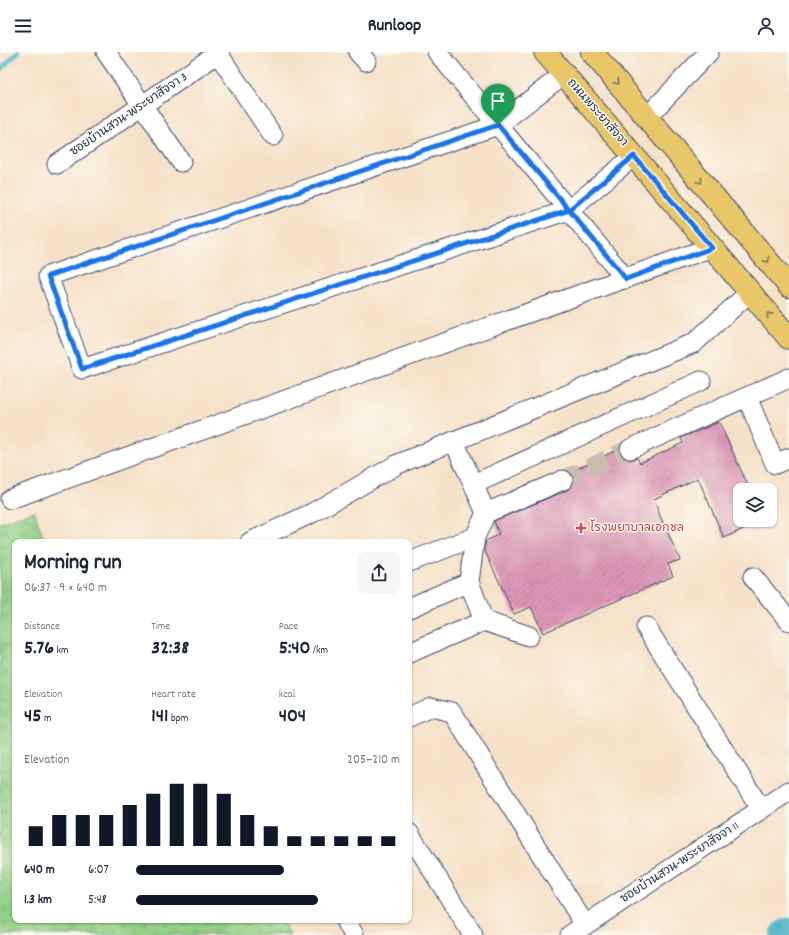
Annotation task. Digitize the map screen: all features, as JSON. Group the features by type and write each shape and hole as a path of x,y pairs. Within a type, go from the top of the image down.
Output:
{"main road":[{"name":"ถนนพระยาสัจจา","path":"545,52 789,338"},
{"path":"592,52 789,286"},
{"path":"712,248 744,233"}],"street":[{"path":"106,52 181,162"},
{"path":"437,52 626,279"},
{"path":"646,117 709,52"},
{"path":"218,53 273,136"},
{"name":"ซอยบ้านสวน-พระยาสัจจา 3","path":"57,164 218,53"},
{"path":"564,74 498,125 48,276 82,369 569,210 634,156"},
{"path":"10,499 712,248"},
{"path":"256,539 312,513 398,464 694,343 750,292"},
{"path":"630,449 789,378"},
{"path":"474,484 701,381"},
{"path":"747,397 775,464 789,458"},
{"path":"454,441 486,513"},
{"path":"484,621 469,582 475,537 486,513 563,480"},
{"path":"412,561 475,537"},
{"path":"753,577 789,621"},
{"path":"412,607 469,582"},
{"path":"412,652 484,621 529,636"},
{"path":"646,627 761,810"},
{"path":"412,716 431,707 452,712 578,930"},
{"name":"ซอยบ้านสวน-พระยาสัจจา 11","path":"578,930 789,791"},
{"path":"412,838 473,935"},
{"path":"347,923 354,935"}],"green space":[{"path":"34,511 44,539 12,539 12,923 284,923 290,935 0,935 0,523"}],"building":[{"name":"โรงพยาบาลเอกชล","path":"719,422 747,483 733,483 733,527 747,527 724,538 698,478 654,499 680,560 668,564 673,576 543,633 531,607 514,614 484,549 486,541 499,534 494,521 567,490 572,487 574,482 573,476 570,472 619,449 620,454 624,458 629,460 637,458 640,463 683,443 681,438"}],"waterway":[{"path":"0,70 18,52"},
{"path":"784,935 789,932"}],"tunnel":[{"path":"563,480 630,449"}],"place":[{"name":"โรงพยาบาลเอกชล","path":"581,528"}],"route":[{"path":"498,125 48,276 82,369 569,210 626,279 712,248 634,156 569,210 498,125"}]}
